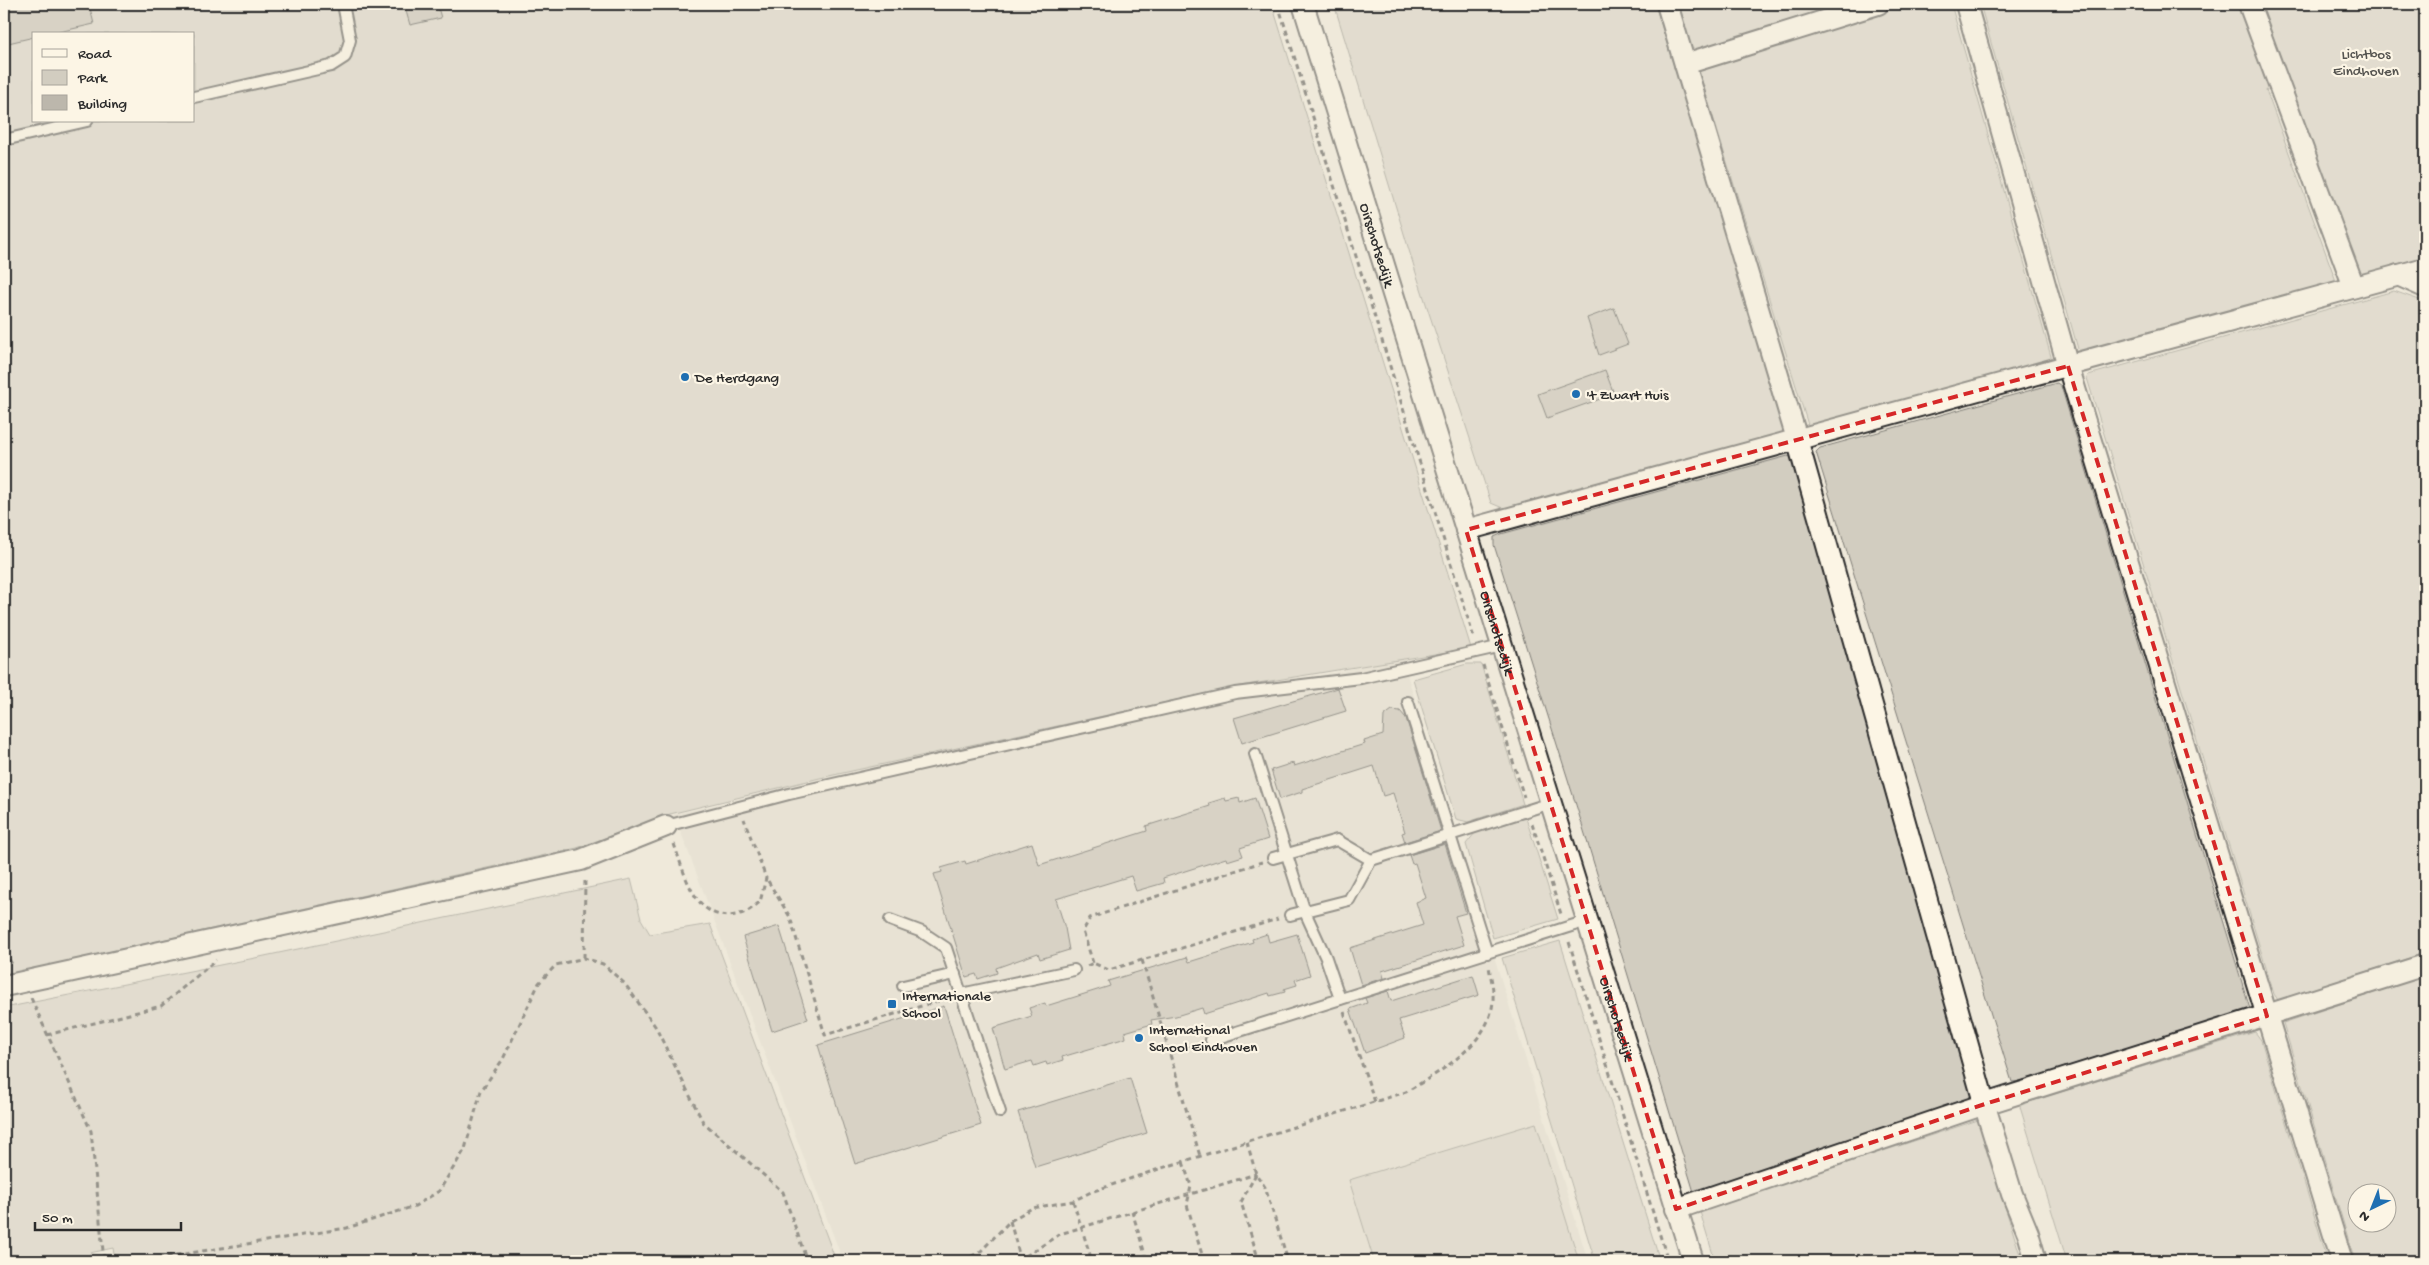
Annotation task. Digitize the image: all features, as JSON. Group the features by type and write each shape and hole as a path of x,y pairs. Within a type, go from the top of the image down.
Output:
{"street":[{"name":"Oirschotsedijk","path":"1304,4 1693,1261"},
{"path":"1667,4 1797,439 1985,1104 2012,1194 2028,1233 2036,1261"},
{"path":"1685,64 1878,4"},
{"path":"1966,4 2068,366 2342,1261"},
{"path":"2248,4 2354,287"},
{"path":"1466,530 2425,268"},
{"path":"2398,275 2425,287"},
{"path":"4,986 581,860 673,824"},
{"path":"1676,1209 1985,1104 2425,965"}],"lane":[{"path":"195,97 331,66 345,57 350,40 343,4"},
{"path":"4,140 83,122"},
{"path":"673,824 1235,693 1361,678 1502,646"},
{"path":"1408,702 1487,953"},
{"path":"1255,754 1305,912 1326,958 1340,999"},
{"path":"1290,915 1349,900 1371,860 1551,803"},
{"path":"1273,858 1338,840 1371,860"},
{"path":"890,920 922,932 946,948 1000,1112"},
{"path":"1212,1040 1587,921"},
{"path":"962,994 1074,970"},
{"path":"903,986 955,974"}],"path":[{"path":"1278,4 1668,1261"},
{"path":"673,824 673,841 690,888 702,907 719,916 742,914 760,902 766,878 744,819 728,810"},
{"path":"1093,963 1083,931 1090,918 1273,858"},
{"path":"584,958 585,870"},
{"path":"768,881 790,917 825,1035 962,994"},
{"path":"1074,970 1093,963 1109,970 1290,915"},
{"path":"963,1261 981,1251 1010,1221 1032,1208 1073,1201 1091,1192 1200,1156 1406,1092 1438,1073 1467,1050 1487,1025 1494,994 1487,953"},
{"path":"47,1036 160,1006 223,955"},
{"path":"140,1261 347,1228 415,1206 439,1191 465,1149 481,1091 503,1059 539,983 556,965 584,958 603,964 625,984 655,1026 703,1122 784,1192 807,1261"},
{"path":"1142,960 1200,1156"},
{"path":"28,992 91,1131 104,1261"},
{"path":"1340,999 1375,1102"},
{"path":"1170,1053 1212,1040"},
{"path":"1247,1142 1256,1174 1264,1187 1288,1261"},
{"path":"1183,1162 1191,1186 1187,1205 1204,1261"},
{"path":"1010,1221 1020,1261 1060,1234 1256,1174"},
{"path":"1256,1174 1241,1202 1259,1261"},
{"path":"1073,1201 1092,1261"},
{"path":"1132,1211 1147,1261"}],"highlighted area":[{"path":"2068,366 2267,1016 1985,1104 1676,1209 1466,530"}],"shaded area":[{"name":"International School Eindhoven","path":"1402,658 1588,1261 843,1261 674,814"}],"green space":[{"name":"De Herdgang","path":"4,4 1272,4 1471,648 1240,686 820,778 670,814 577,848 4,975"},
{"path":"1334,4 1655,4 1785,431 1777,438 1522,506 1505,509 1491,503 1416,273"},
{"path":"1674,4 1863,4 1689,55"},
{"path":"1900,4 1951,4 2052,360 2049,364 1811,426 1808,425 1698,68 1701,65"},
{"name":"Lichtbos Eindhoven","path":"1980,4 2425,4 2425,260 2362,278 2356,272 2292,99 2266,90 2336,281 2332,286 2085,355 2078,349"},
{"path":"2394,291 2425,302 2425,953 2278,1000 2274,994 2087,378 2088,375"},
{"path":"2057,383 2061,386 2250,1009 2021,1081 2012,1082 1816,452 1820,448"},
{"path":"1788,456 1793,458 1888,775 1971,1096 1965,1100 1698,1191 1703,1210 1978,1120 2022,1261 1715,1261 1577,808 1494,545 1494,537 1501,534"},
{"path":"1467,664 1481,664 1523,804 1468,822 1456,819 1413,679"},
{"path":"1526,818 1558,919 1493,938 1466,844 1475,833"},
{"path":"631,879 641,919 650,934 710,924 836,1261 115,1261 113,1248 90,1253 90,1261 4,1261 4,1008 255,958"},
{"path":"1560,941 1660,1261 1595,1261 1502,958"},
{"path":"2425,976 2425,1261 2355,1261 2346,1232 2396,1232 2396,1182 2346,1182 2346,1231 2283,1023"},
{"path":"2255,1032 2261,1040 2328,1261 2067,1261 2020,1107 2022,1104"},
{"path":"1536,1123 1579,1261 1374,1261 1349,1180"}],"building":[{"path":"4,4 89,4 94,24 59,32 32,32 32,37 4,44"},
{"path":"404,4 437,4 441,18 410,25"},
{"path":"1614,308 1628,344 1599,355 1587,318"},
{"name":"'t Zwart Huis","path":"1605,370 1614,394 1547,418 1538,394"},
{"path":"1338,688 1346,711 1242,743 1234,718"},
{"path":"1392,710 1400,711 1406,718 1441,831 1405,842 1402,833 1405,832 1393,793 1383,796 1374,766 1302,789 1302,792 1280,799 1271,770 1293,763 1294,766 1365,744 1364,741 1383,735 1384,716"},
{"path":"1225,798 1226,801 1239,798 1240,803 1255,798 1268,839 1240,848 1243,856 1227,861 1226,858 1163,878 1164,883 1136,891 1131,876 1056,899 1065,928 1069,950 1040,959 1038,953 996,968 997,973 978,979 976,974 966,977 934,874 942,872 941,868 965,861 966,864 1032,843 1039,865 1147,831 1146,826 1210,806 1209,803"},
{"path":"1445,844 1466,913 1455,916 1464,945 1382,971 1384,978 1361,985 1350,948 1423,925 1416,902 1426,898 1415,863 1412,864 1409,855"},
{"path":"779,926 808,1019 772,1031 743,937"},
{"path":"1267,934 1269,942 1297,934 1310,975 1295,980 1297,985 1284,989 1285,992 1270,996 1269,993 1204,1014 1202,1008 1176,1016 1151,1020 1152,1024 1125,1032 1126,1038 1062,1057 1063,1060 1047,1065 1046,1062 1034,1066 1032,1061 1005,1069 993,1028 1032,1016 1029,1008 1045,1003 1046,1006 1110,986 1108,981 1187,957 1189,962 1253,942 1252,939"},
{"path":"1473,975 1479,995 1399,1020 1405,1038 1365,1053 1350,1009 1367,1003 1365,998 1388,991 1391,1001"},
{"path":"944,1006 981,1125 855,1164 818,1045"},
{"path":"1130,1078 1147,1133 1035,1167 1018,1112"}],"place":[{"name":"De Herdgang","path":"685,377"},
{"name":"'t Zwart Huis","path":"1576,394"},
{"name":"Internationale School","path":"892,1004"},
{"name":"International School Eindhoven","path":"1139,1038"}]}
